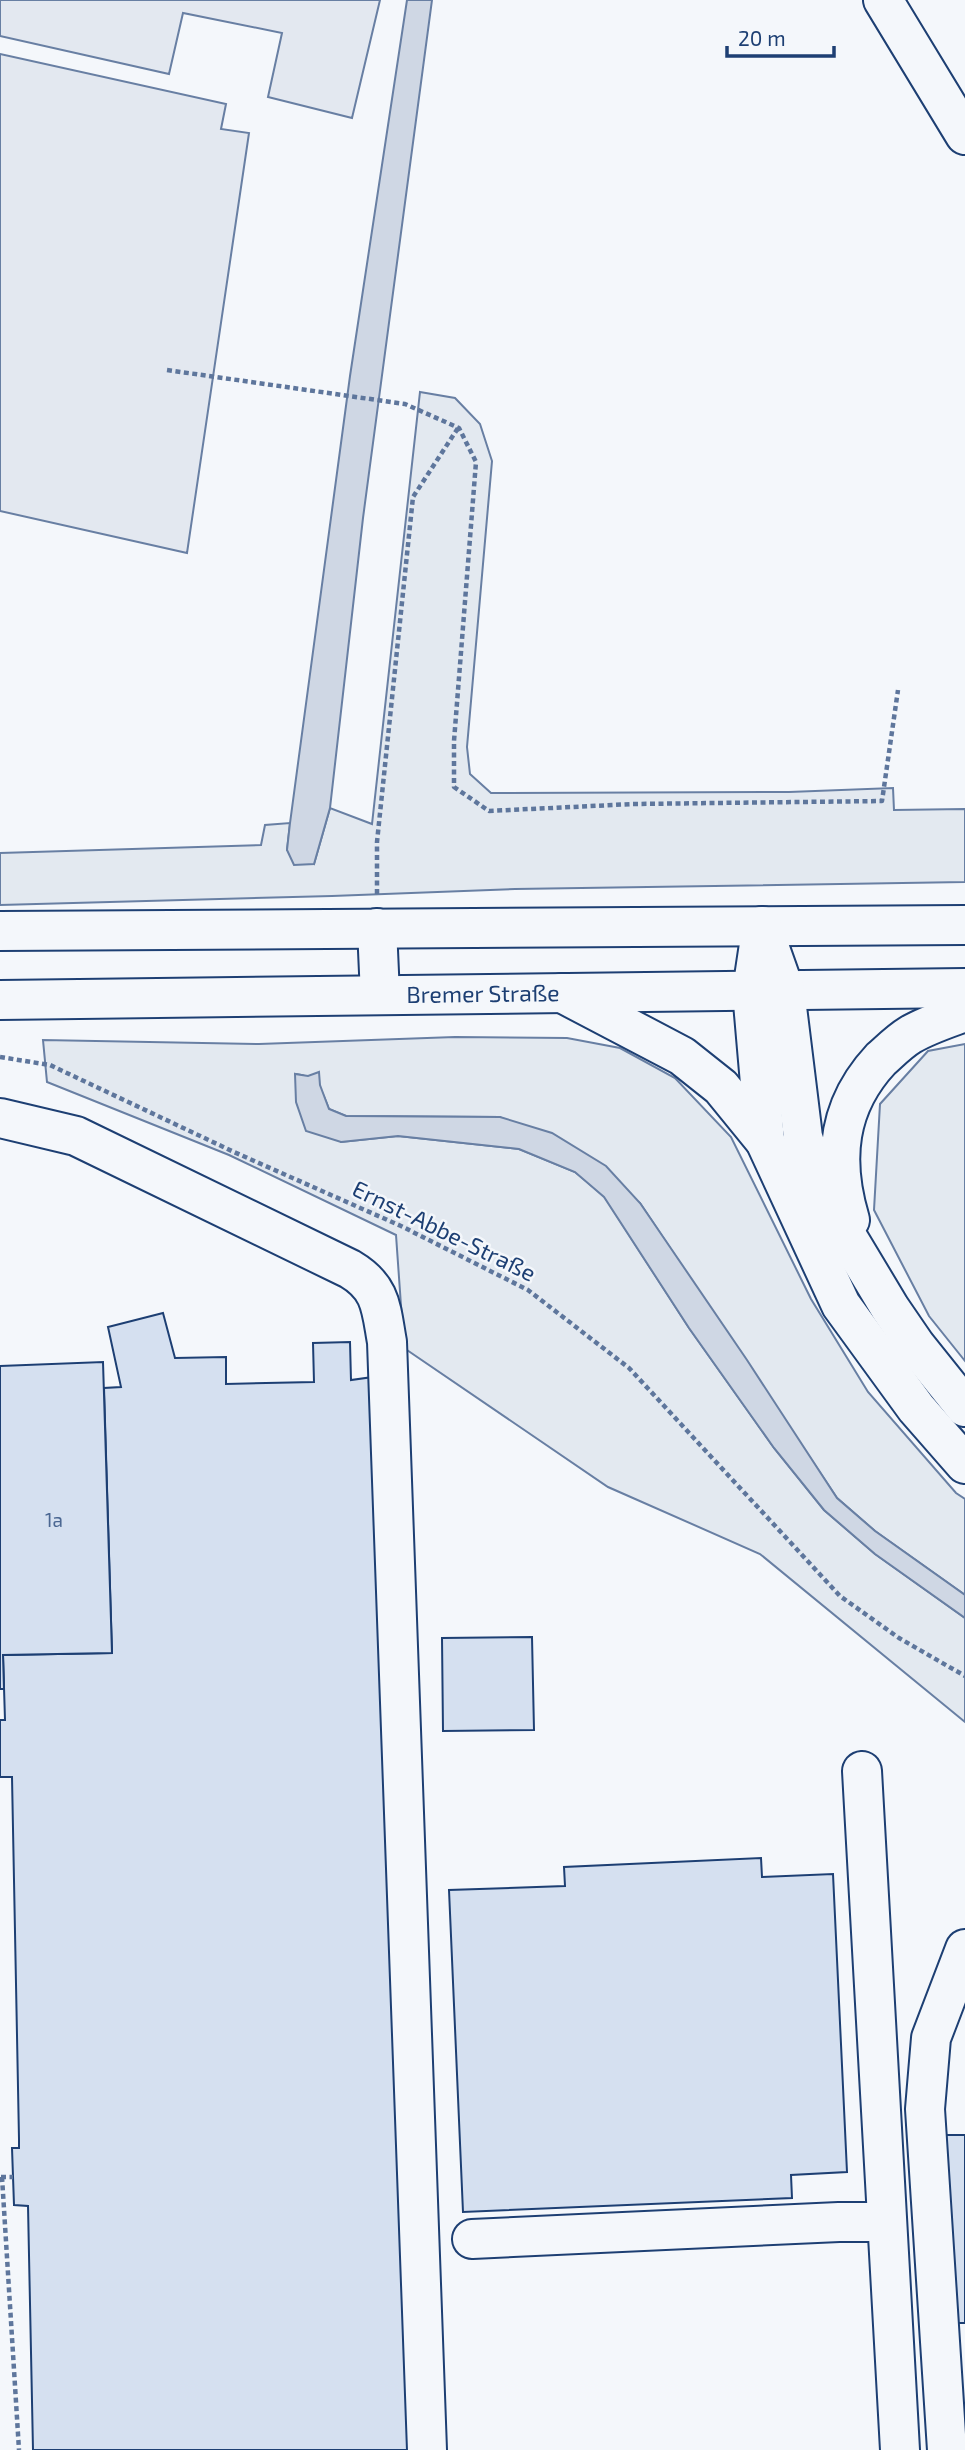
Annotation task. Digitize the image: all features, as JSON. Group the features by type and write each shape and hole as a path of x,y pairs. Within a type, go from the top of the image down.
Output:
{"main road":[{"path":"883,0 965,135"},
{"path":"0,931 965,925"},
{"path":"762,926 769,991 803,1137 818,1184 916,1346 965,1407"},
{"path":"377,928 380,995"},
{"name":"Bremer Straße","path":"0,1000 965,988"},
{"path":"765,1141 769,991"},
{"path":"562,993 682,1056 721,1087 765,1141 841,1305 916,1408 965,1464"},
{"path":"867,1268 845,1202 841,1169 841,1143 845,1119 853,1097 867,1074 907,1036 965,1012"},
{"path":"0,1118 76,1136 302,1245 368,1279 380,1303 387,1342 427,2450"},
{"path":"862,1771 900,2450"},
{"path":"947,2450 925,2109 932,2038 965,1949"},
{"path":"472,2239 887,2222"}],"path":[{"path":"167,370 405,404 459,428 476,462 454,741 454,787 489,811 633,804 882,801 898,690"},
{"path":"377,928 377,842 413,497 459,428"},
{"name":"Ernst-Abbe-Straße","path":"0,1057 50,1065 234,1152 401,1226 528,1290 628,1368 840,1596 898,1637 965,1676"},
{"path":"13,2176 1,2177 19,2450"}],"shaded area":[{"path":"0,0 380,0 352,118 268,97 282,33 183,13 169,74 0,36"},
{"path":"407,0 432,0 363,518 330,808 314,864 294,865 287,850 290,823 350,376"},
{"path":"0,54 226,104 221,129 249,133 187,553 0,511"},
{"path":"420,392 455,398 480,424 492,461 467,747 470,774 491,793 789,792 893,788 894,810 965,809 965,882 515,889 0,905 0,853 261,845 265,825 290,823 287,850 314,864 330,808 372,824"},
{"path":"455,1037 567,1038 620,1048 675,1078 731,1137 811,1299 868,1392 956,1493 965,1499 965,1595 875,1531 837,1498 640,1203 500,1117 346,1116 329,1109 314,1081 296,1074 341,1142 398,1136 519,1149 575,1172 604,1196 689,1328 774,1448 824,1510 875,1554 965,1618 965,1722 760,1554 608,1487 404,1348 396,1235 229,1155 47,1082 43,1040 259,1044"},
{"path":"965,1044 965,1361 929,1316 874,1210 880,1104 928,1051"},
{"path":"319,1072 320,1085 329,1109 346,1116 500,1117 552,1133 606,1166 640,1203 837,1498 875,1531 965,1595 965,1618 875,1554 824,1510 774,1448 689,1328 604,1197 575,1172 519,1149 398,1136 341,1142 306,1131 296,1102 295,1074 308,1076"}],"building":[{"path":"163,1313 175,1358 226,1357 226,1384 314,1382 313,1343 350,1342 351,1380 373,1377 412,2450 33,2450 28,2206 14,2205 12,2148 19,2148 19,2139 12,1777 0,1777 0,1720 5,1720 3,1655 112,1653 104,1388 121,1387 108,1327"},
{"path":"103,1362 112,1653 3,1655 4,1689 0,1689 0,1366"},
{"path":"532,1637 534,1730 443,1731 442,1638"},
{"path":"761,1858 762,1877 833,1874 847,2172 791,2175 792,2198 463,2212 449,1890 565,1886 564,1867"},
{"path":"946,2135 965,2135 965,2323 954,2323"}]}
